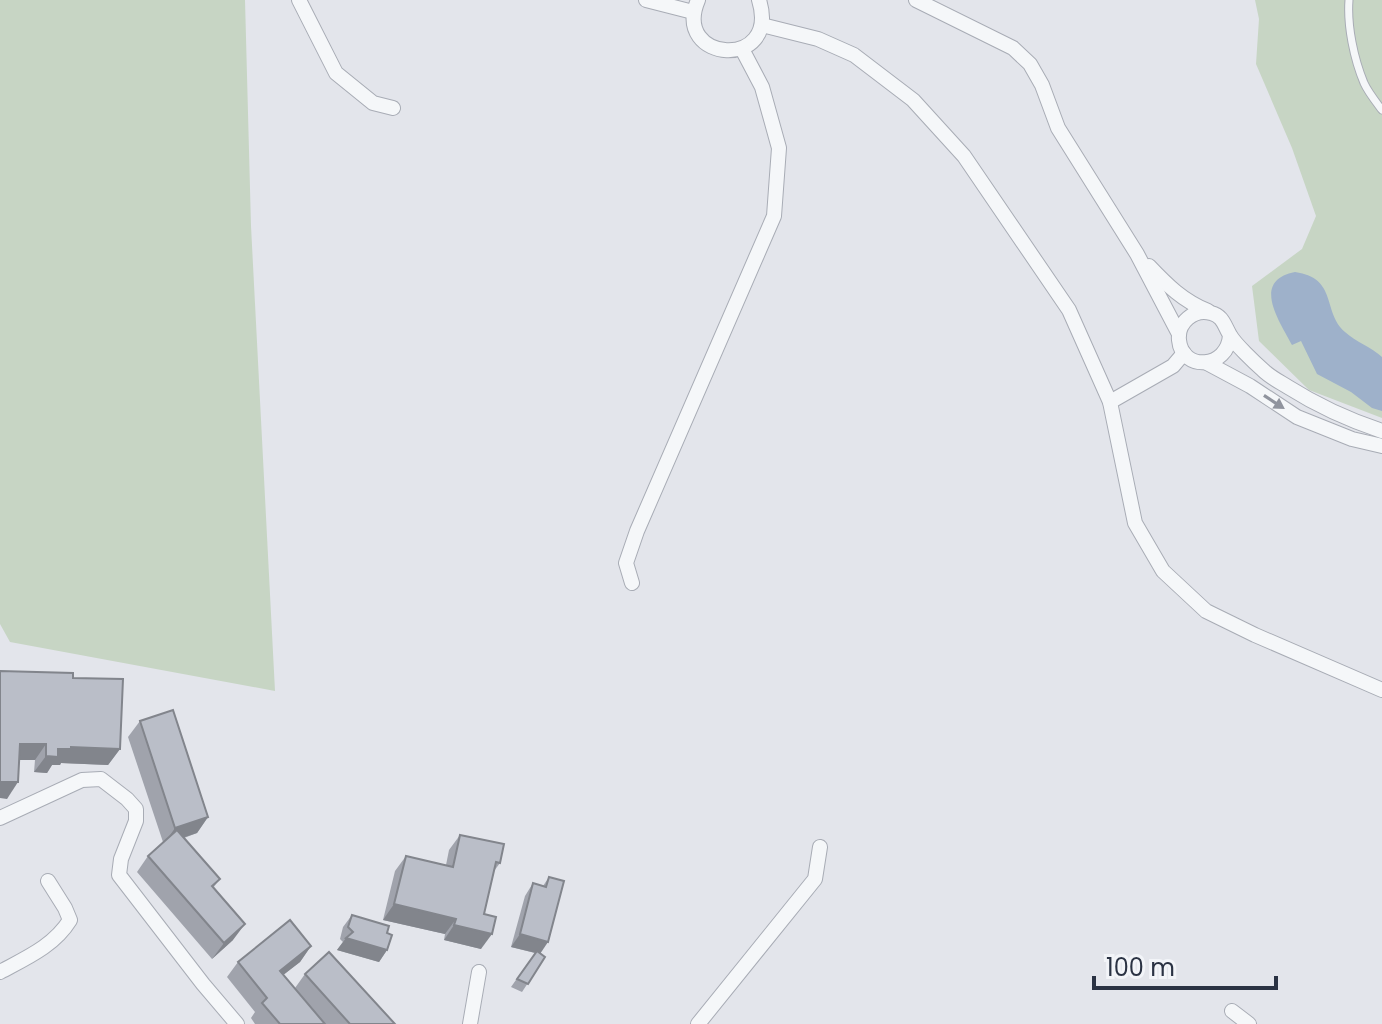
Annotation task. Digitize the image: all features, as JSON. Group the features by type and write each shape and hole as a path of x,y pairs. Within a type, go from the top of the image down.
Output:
{"street":[{"path":"299,0 336,73 373,103 393,108"},
{"path":"646,0 696,6 695,30 706,44 717,50 732,51 742,49 756,38 762,25 763,12 759,0"},
{"path":"916,0 1013,48 1030,64 1042,85 1058,128 1137,254 1179,334"},
{"path":"762,25 818,39 854,55 913,100 964,156 1069,310 1110,402 1135,523 1163,571 1206,611 1382,690"},
{"path":"632,583 626,563 637,531 774,216 779,148 762,87 742,49"},
{"path":"1137,254 1173,291 1224,321 1230,335 1265,372 1317,405 1382,431"},
{"path":"1212,313 1198,313 1185,321 1179,334 1184,353 1250,386 1297,417 1352,439 1382,446"},
{"path":"1207,363 1224,353 1230,335"},
{"path":"1110,402 1173,366 1184,353"},
{"path":"0,818 82,780 101,779 127,799 136,809 136,821 121,859 119,875 237,1024"},
{"path":"698,1024 815,879 820,847"},
{"path":"0,972 42,949 62,934 70,920 48,881"},
{"path":"470,1024 479,972"},
{"path":"1232,1011 1249,1024"}],"lane":[{"path":"1349,0 1350,34 1365,84 1382,110"}],"green space":[{"path":"0,0 245,0 251,226 275,691 10,642 0,624"},
{"path":"1255,0 1382,0 1382,418 1309,390 1259,341 1252,286 1302,249 1316,216 1292,148 1256,64 1259,19"}],"water":[{"path":"1295,272 1318,281 1324,288 1338,324 1349,336 1382,357 1382,411 1317,374 1301,341 1292,345 1276,313 1271,292 1282,277"}],"building":[{"path":"0,671 73,673 73,678 123,679 120,749 71,747 58,749 58,757 46,756 46,744 20,744 18,782 0,782"},
{"path":"173,710 208,817 175,828 140,721"},
{"path":"177,830 220,879 212,886 245,924 224,943 148,856"},
{"path":"460,835 504,844 500,863 496,862 484,914 496,917 492,934 454,925 456,919 394,904 406,856 453,867"},
{"path":"549,877 564,881 548,942 520,934 533,883 546,887"},
{"path":"352,915 389,926 387,933 392,935 387,950 346,938 353,932 348,927"},
{"path":"290,920 311,946 280,971 325,1024 280,1024 262,1003 267,998 238,962"},
{"path":"537,951 545,957 528,984 517,979"},
{"path":"329,952 395,1024 350,1024 305,974"}]}
